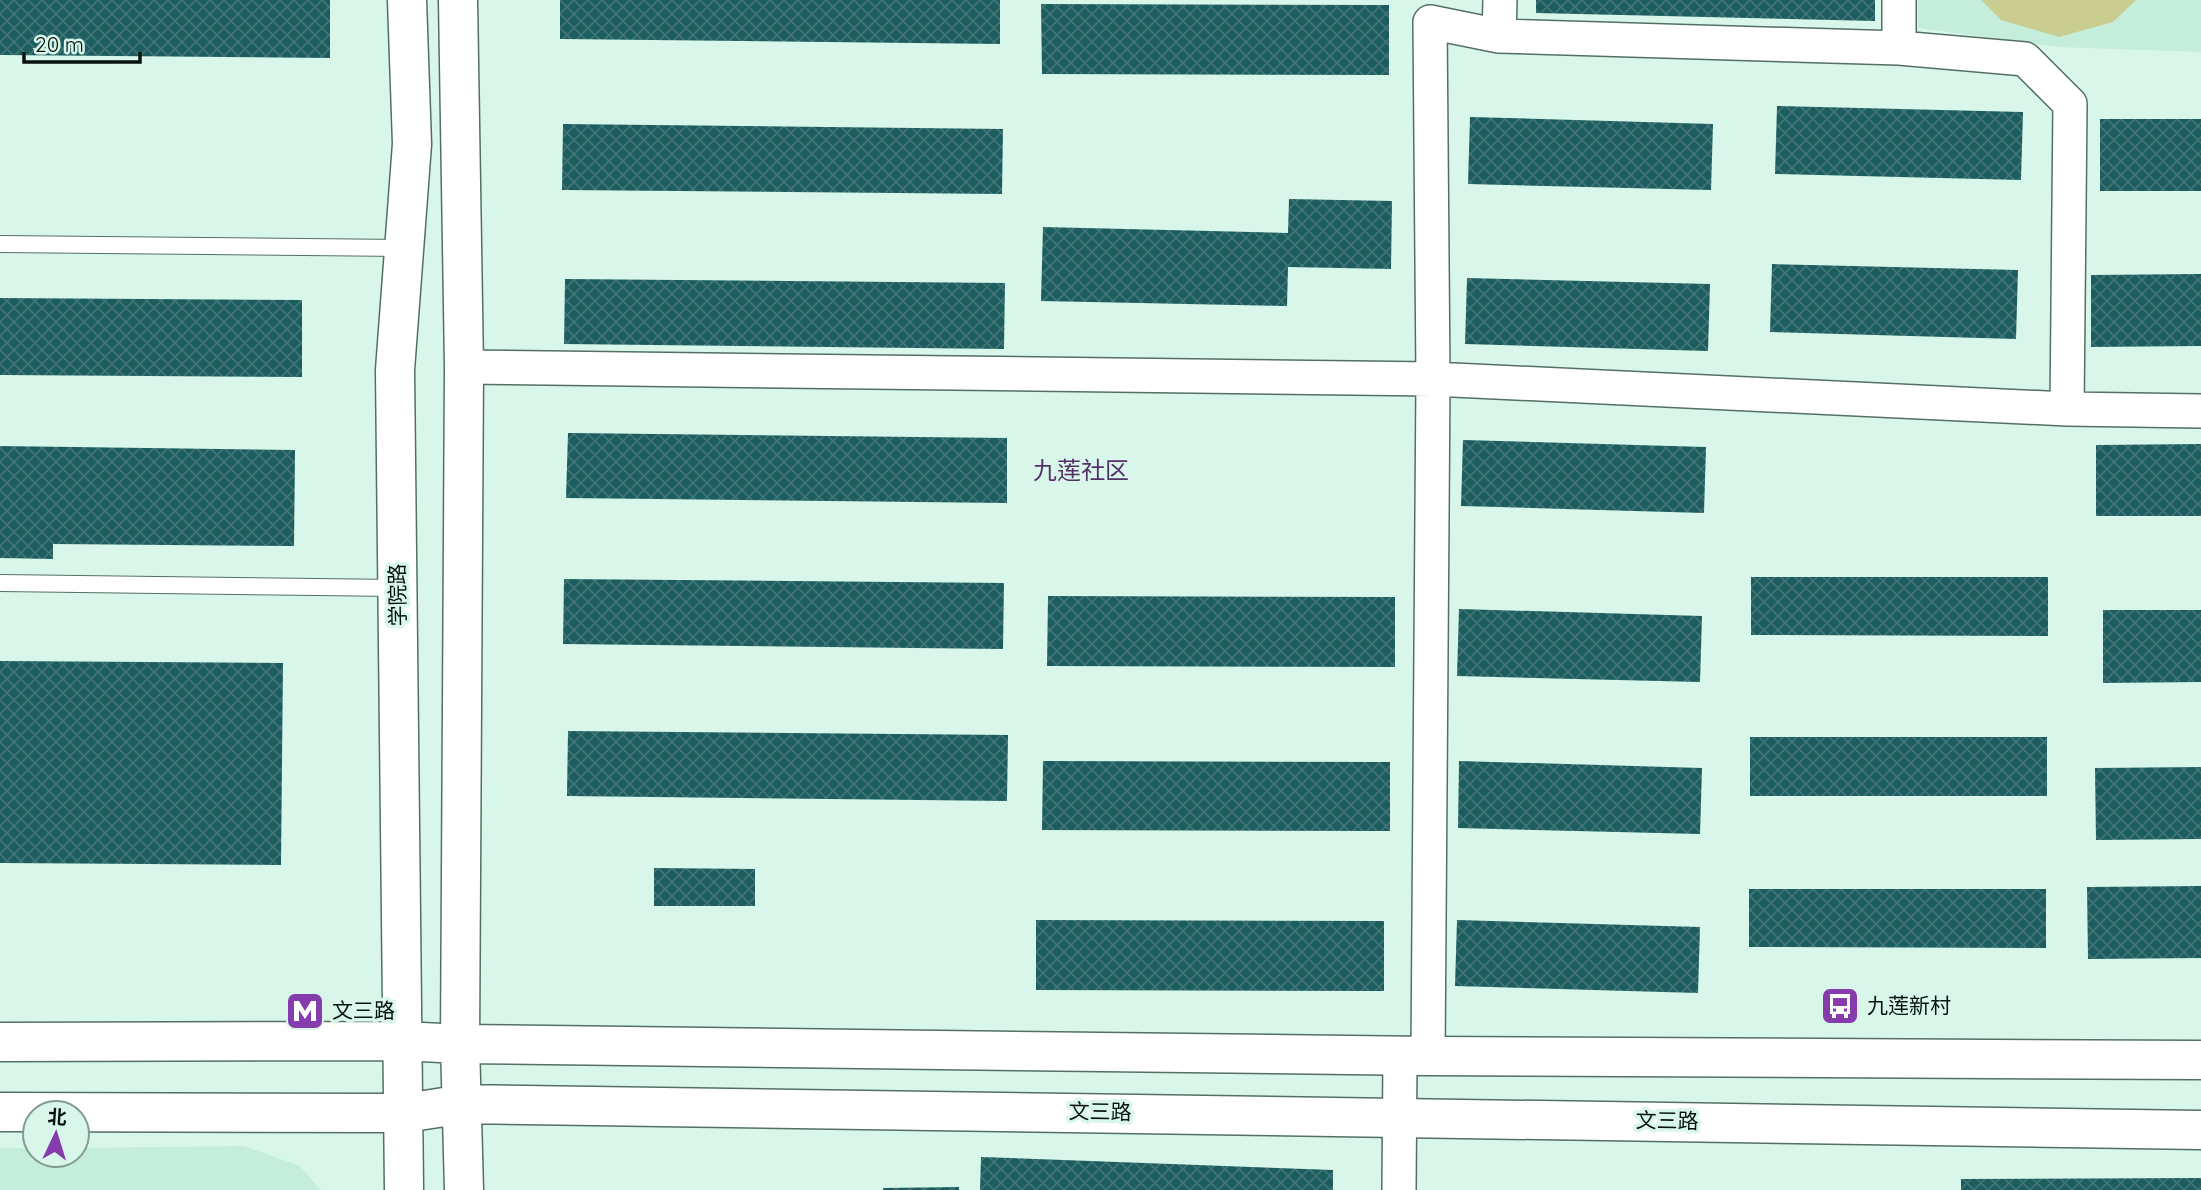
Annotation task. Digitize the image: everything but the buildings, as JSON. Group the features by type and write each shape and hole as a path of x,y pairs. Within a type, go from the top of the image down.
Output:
{"main road":[{"name":"学院路","path":"404,1190 395,370 412,144 407,0"},
{"path":"457,0 464,368 460,1044 464,1104 464,1190"},
{"path":"0,1042 402,1041 460,1044 1414,1055 2201,1060"},
{"name":"文三路","path":"0,1112 405,1113 464,1104 2201,1130"}],"street":[{"path":"1499,36 1500,0"},
{"path":"1899,0 1899,48"},
{"path":"1399,1190 1399,1116 1414,1055 1433,379 1430,22 1499,36 1899,48 2025,59 2070,104 2067,409"},
{"path":"464,368 1433,379 2067,409 2201,411"}],"lane":[{"path":"0,244 404,248"},
{"path":"0,583 398,588"}],"shaded area":[{"path":"1918,0 2201,0 2201,52 2057,47 1918,28"},
{"path":"244,1146 300,1166 321,1190 0,1190 0,1148 21,1148 21,1169 91,1169 91,1148"}],"green space":[{"path":"1981,0 2136,0 2113,22 2059,37 2001,20"}],"place":[{"name":"九莲新村","path":"1840,1006"},
{"name":"文三路","path":"305,1011"}],"district":[{"name":"九莲社区","path":"1081,471"}]}
